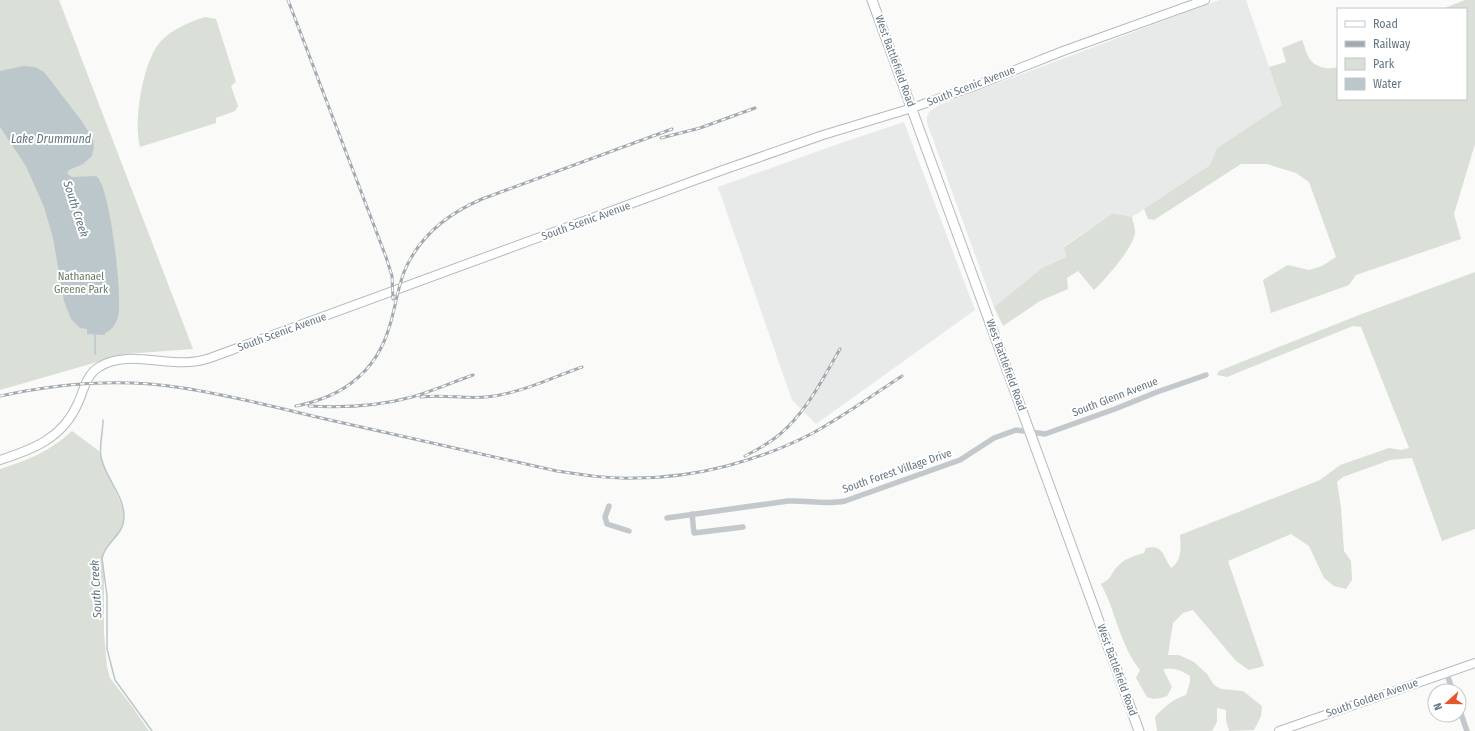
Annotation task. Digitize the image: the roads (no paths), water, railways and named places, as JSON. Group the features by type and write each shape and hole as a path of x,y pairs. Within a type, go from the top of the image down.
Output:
{"main road":[{"name":"West Battlefield Road","path":"872,0 1139,731"},
{"name":"South Scenic Avenue","path":"0,460 35,447 55,435 73,414 91,374 106,363 122,360 191,362 210,358 738,165 824,135 912,108 972,87 1063,51 1204,0"},
{"name":"South Golden Avenue","path":"1279,731 1475,663"}],"street":[{"name":"South Glenn Avenue","path":"1030,432 1045,434 1206,375"},
{"name":"South Forest Village Drive","path":"667,518 788,501 828,503 845,501 960,460 994,438 1016,430 1030,432"},
{"path":"609,506 605,517 607,524 629,531"},
{"path":"692,514 694,533 743,527"},
{"path":"1446,672 1450,683"}],"water":[{"name":"Lake Drummund","path":"24,66 35,67 44,72 81,120 93,139 94,147 92,156 83,164 69,170 67,173 73,177 96,176 101,184 106,199 117,266 119,306 116,322 112,328 105,333 105,335 87,334 87,329 80,328 71,319 64,301 53,238 44,207 26,166 0,127 0,71"}],"waterway":[{"name":"South Creek","path":"95,335 95,354"},
{"name":"South Creek","path":"103,420 100,448 101,457 106,472 121,502 124,518 121,529 107,547 102,558 107,596 107,649 115,680 152,731"}],"railway":[{"path":"288,0 386,257 392,276 393,299"},
{"path":"661,138 700,128 755,108"},
{"path":"296,406 313,402 328,396 342,389 366,371 383,344 389,328 404,272 410,259 426,237 446,219 482,199 672,129"},
{"path":"745,456 775,438 798,416 813,395 840,349"},
{"path":"421,397 486,397 511,393 582,367"},
{"path":"309,406 335,407 400,400 420,395 473,375"},
{"path":"0,396 45,388 91,383 137,383 160,385 235,398 557,471 606,477 635,478 681,475 704,471 749,460 771,452 813,433 847,413 902,376"}],"park label":[{"name":"Nathanael Greene Park","path":"81,282"}]}
